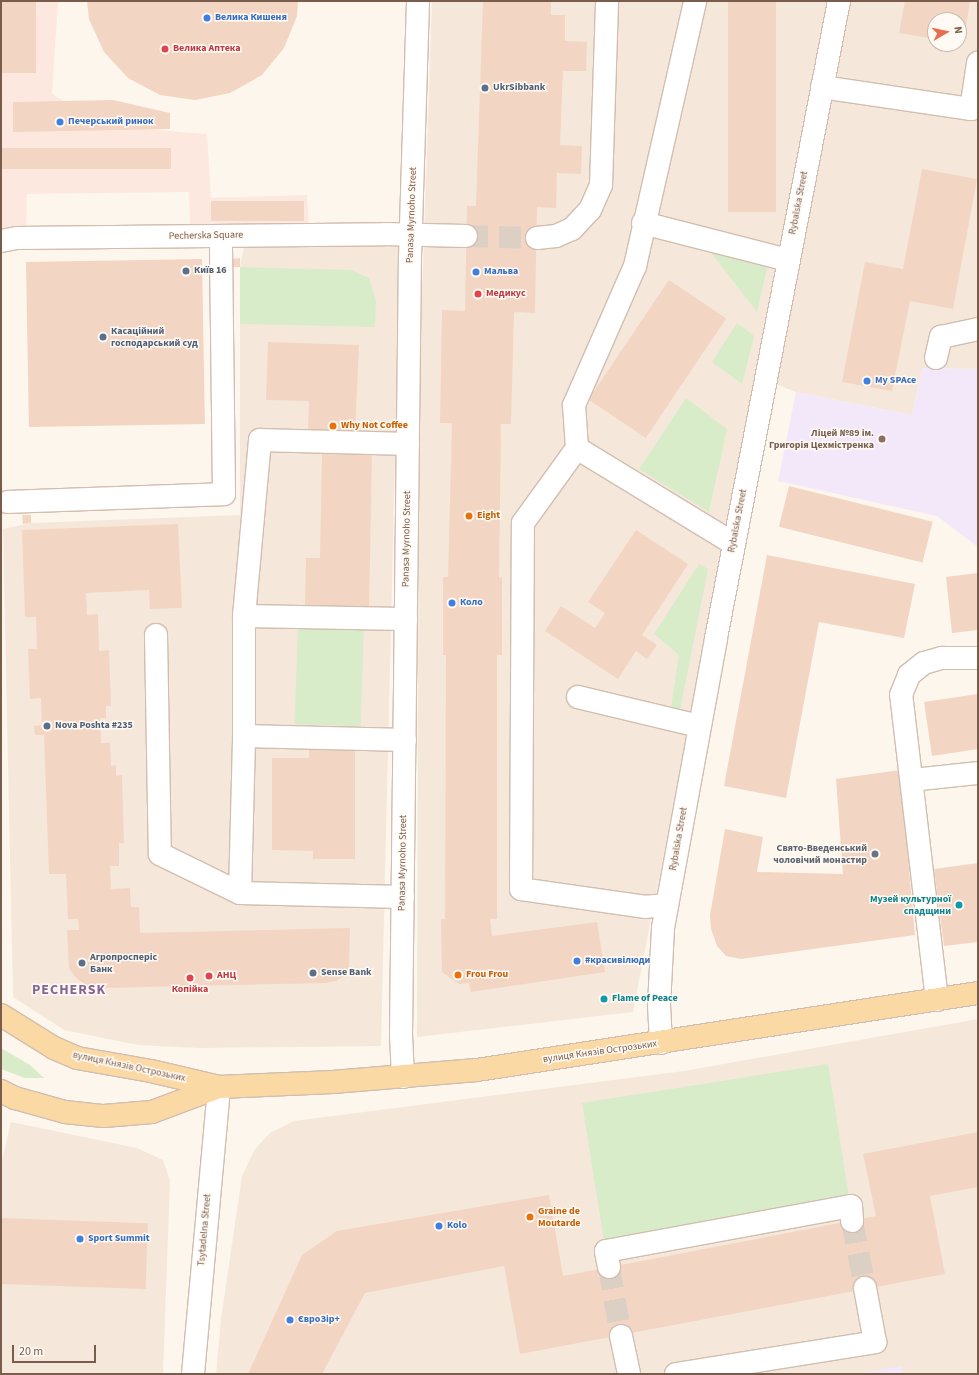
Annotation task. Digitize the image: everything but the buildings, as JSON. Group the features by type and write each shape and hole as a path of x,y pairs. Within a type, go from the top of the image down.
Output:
{"main road":[{"name":"вулиця Князів Острозьких","path":"1,1015 54,1048 77,1058 152,1071 219,1087 403,1077 477,1070 661,1043 978,993"},
{"name":"вулиця Князів Острозьких","path":"1,1091 15,1098 65,1112 104,1116 152,1112 219,1087"}],"street":[{"name":"Panasa Myrnoho Street","path":"403,1077 401,1035 408,444 411,234 418,1"},
{"path":"537,238 556,236 572,229 590,210 601,185 607,1"},
{"path":"667,905 646,907 520,889 523,523 577,448 574,405 635,266 643,223 695,1"},
{"name":"Rybalska Street","path":"661,1043 659,997 663,928 734,544 839,1"},
{"path":"822,87 974,113 978,63"},
{"path":"643,223 788,260"},
{"name":"Pecherska Square","path":"1,241 17,238 411,234 466,236"},
{"path":"8,502 224,494 221,236"},
{"path":"936,358 941,337 978,329"},
{"path":"240,893 244,736 244,616 260,440 408,444"},
{"path":"577,448 734,544"},
{"path":"244,616 406,619"},
{"path":"156,635 160,854 240,893 403,897"},
{"path":"937,1000 901,695 908,675 924,663 942,658 978,658"},
{"path":"578,697 700,726"},
{"path":"244,736 405,740"},
{"path":"912,780 978,773"},
{"name":"Tsytadelna Street","path":"193,1374 219,1087"},
{"path":"609,1267 606,1251 851,1206 852,1220"},
{"path":"676,1374 875,1342 865,1288"},
{"path":"621,1336 629,1374"}],"shaded area":[{"name":"Печерський ринок","path":"1,1 58,1 52,94 86,115 154,130 207,134 211,198 307,195 309,225 190,229 189,192 27,194 26,231 1,231"},
{"path":"432,1 830,1 633,1012 417,1037 419,382"},
{"path":"851,1 978,1 978,369 922,368 912,415 796,392 773,383"},
{"path":"400,246 381,1046 199,1048 138,1045 64,1030 13,997 3,529 31,523 240,515 240,267 244,247"},
{"name":"Ліцей №89 ім. Григорія Цехмістренка","path":"922,368 978,369 978,547 937,516 778,481 796,392 912,415"},
{"path":"978,1019 978,1374 216,1374 221,1319 242,1176 255,1149 270,1133 294,1121 684,1071"},
{"path":"11,1122 137,1148 163,1160 170,1181 163,1374 1,1374 1,1164"},
{"path":"902,1366 903,1374 857,1374"}],"green space":[{"path":"711,253 768,264 757,312"},
{"path":"240,267 352,270 369,278 376,300 375,327 240,324"},
{"path":"737,323 754,336 742,384 712,362"},
{"path":"686,398 727,429 709,512 639,469"},
{"path":"699,564 708,569 680,710 671,707 679,655 654,634"},
{"path":"298,624 364,626 360,726 295,724"},
{"path":"1,1048 30,1065 44,1078 25,1078 1,1069"},
{"path":"828,1064 851,1206 605,1245 582,1103"}],"tunnel":[{"path":"466,236 537,238"},
{"path":"852,1221 865,1288"},
{"path":"609,1267 621,1336"}],"place":[{"name":"Велика Кишеня","path":"207,18"},
{"name":"Велика Аптека","path":"165,49"},
{"name":"UkrSibbank","path":"485,88"},
{"name":"Печерський ринок","path":"60,122"},
{"name":"Київ 16","path":"186,271"},
{"name":"Мальва","path":"476,272"},
{"name":"Медикус","path":"478,294"},
{"name":"Касаційний господарський суд","path":"103,337"},
{"name":"My SPAce","path":"867,381"},
{"name":"Why Not Coffee","path":"333,426"},
{"name":"Ліцей №89 ім. Григорія Цехмістренка","path":"882,439"},
{"name":"Eight","path":"469,516"},
{"name":"Коло","path":"452,603"},
{"name":"Nova Poshta #235","path":"47,726"},
{"name":"Свято-Введенський чоловічий монастир","path":"875,854"},
{"name":"Музей культурної спадщини","path":"959,905"},
{"name":"#красивілюди","path":"577,961"},
{"name":"Агропросперіс Банк","path":"82,963"},
{"name":"Sense Bank","path":"313,973"},
{"name":"Frou Frou","path":"458,975"},
{"name":"АНЦ","path":"209,976"},
{"name":"Копійка","path":"190,978"},
{"name":"Flame of Peace","path":"604,999"},
{"name":"Graine de Moutarde","path":"530,1217"},
{"name":"Kolo","path":"439,1226"},
{"name":"Sport Summit","path":"80,1239"},
{"name":"ЄвроЗір+","path":"290,1320"}],"district":[{"name":"PECHERSK","path":"69,990"}]}
